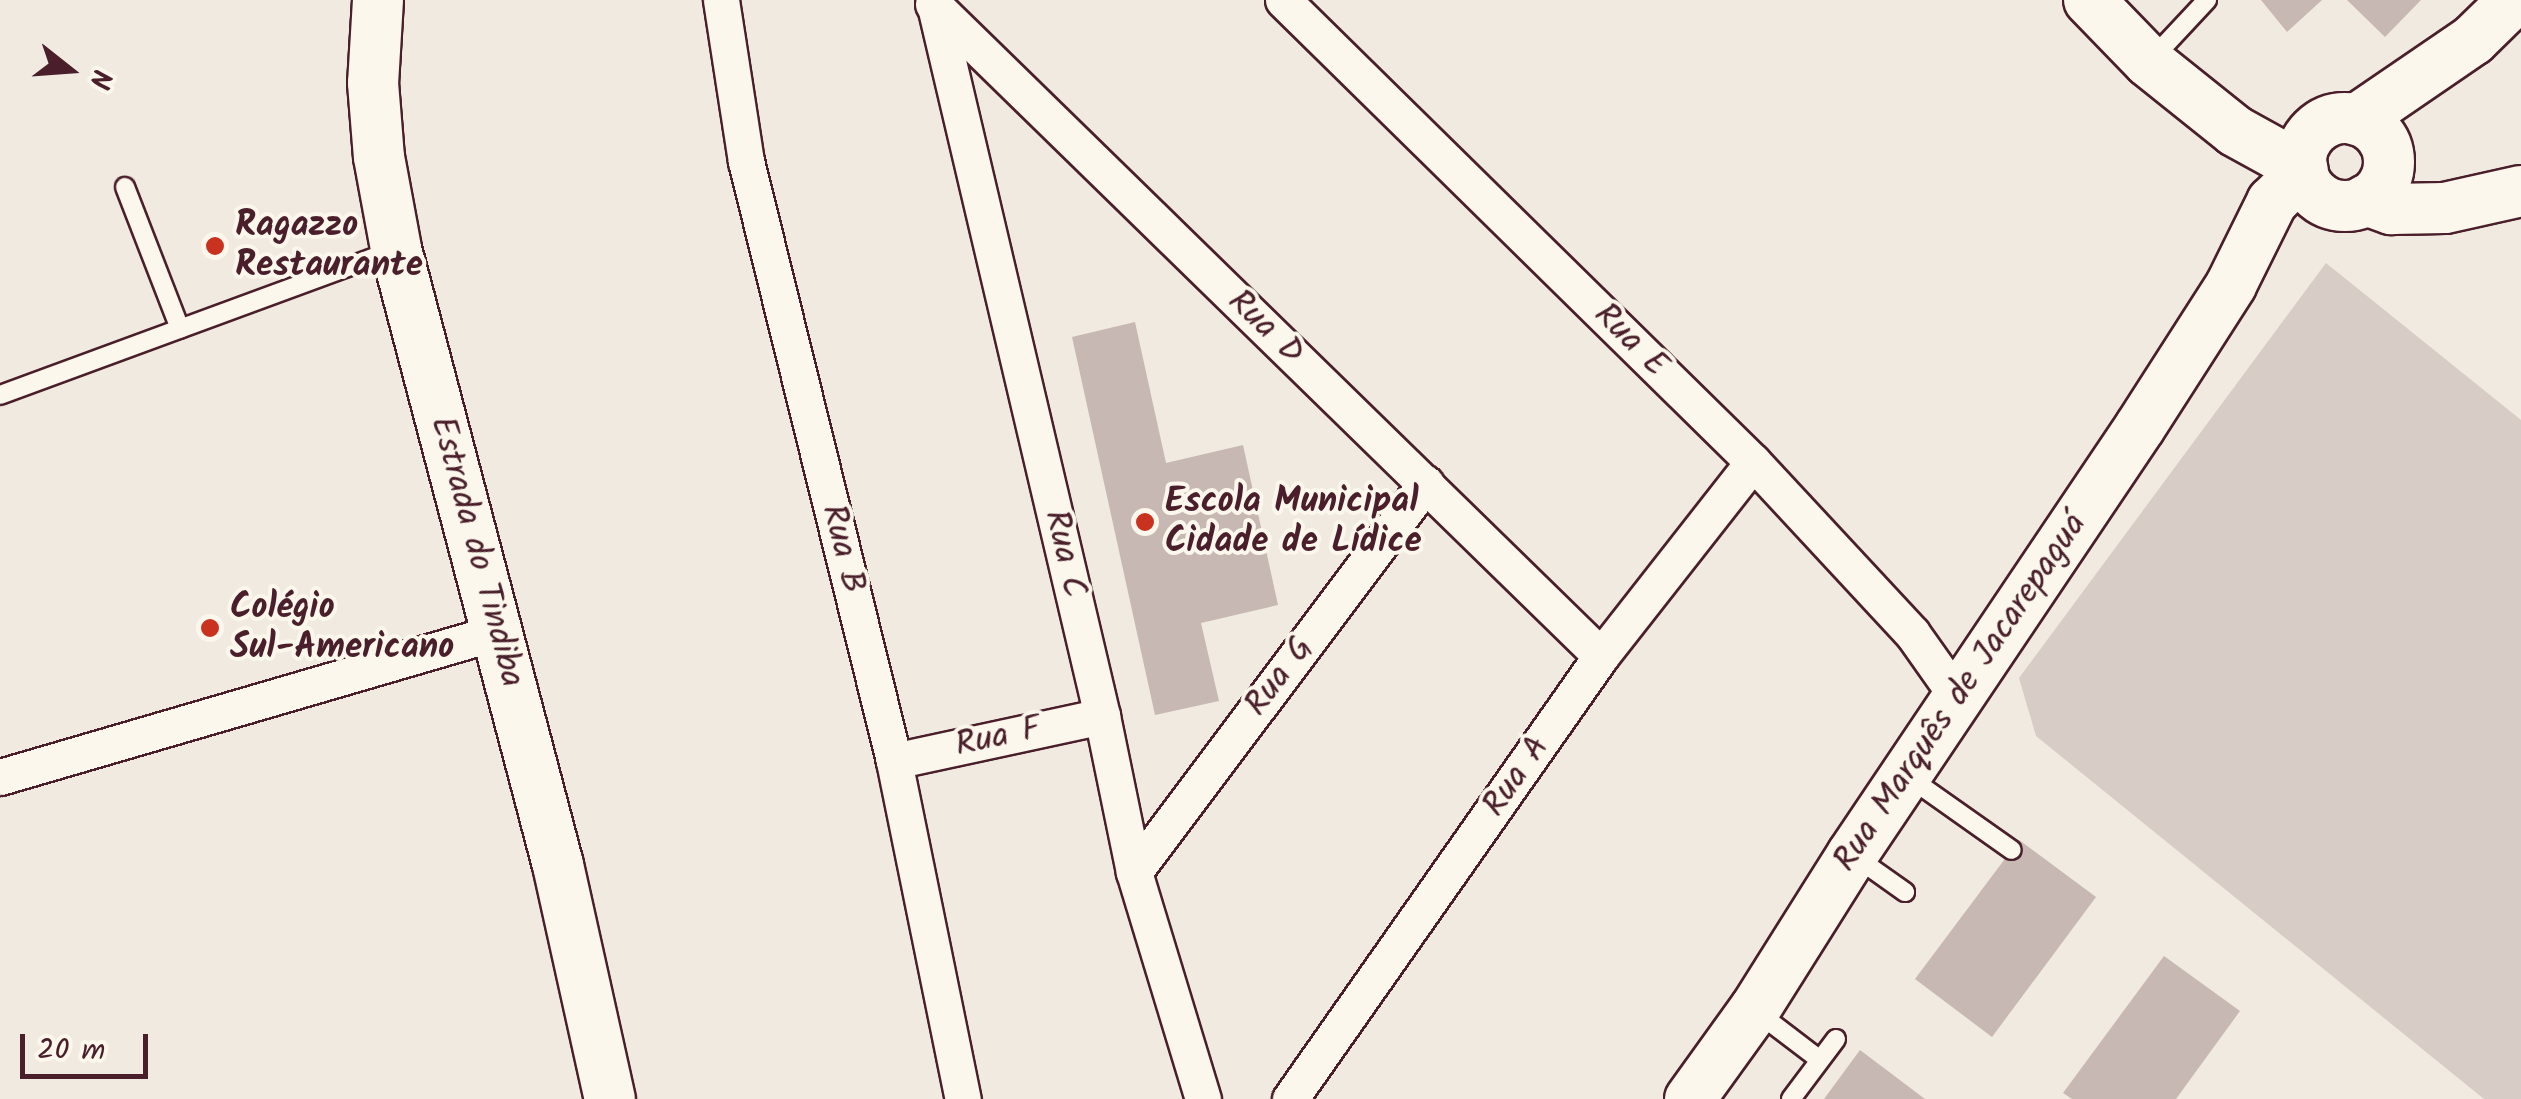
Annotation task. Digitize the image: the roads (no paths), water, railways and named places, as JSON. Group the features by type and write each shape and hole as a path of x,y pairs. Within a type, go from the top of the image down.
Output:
{"street":[{"name":"Estrada do Tindiba","path":"378,0 373,83 379,157 396,249 558,865 610,1099"},
{"name":"Rua B","path":"721,0 746,161 894,761 963,1099"},
{"name":"Rua E","path":"1283,0 1753,462 1912,633 1958,698"},
{"path":"2089,0 2149,62 2235,130 2346,162 2391,208 2444,208 2508,192"},
{"name":"Rua Marquês de Jacarepaguá","path":"1690,1099 1754,1009 2231,285 2272,202 2346,162 2514,0"},
{"name":"Rua D","path":"932,3 1602,656"},
{"name":"Rua C","path":"932,3 1102,716 1134,872 1203,1099"},
{"name":"Rua A","path":"1290,1099 1602,656 1753,462"},
{"name":"Rua G","path":"1134,872 1426,483"},
{"path":"0,777 497,632"},
{"name":"Rua F","path":"894,761 1102,716"}],"lane":[{"path":"2149,62 2207,0"},
{"path":"125,187 180,329"},
{"path":"0,395 396,249"},
{"path":"1906,776 2012,850"},
{"path":"1852,855 1905,892"},
{"path":"1754,1009 1820,1060"},
{"path":"1791,1099 1836,1039"}],"place":[{"name":"Ragazzo Restaurante","path":"215,246"},
{"name":"Escola Municipal Cidade de Lídice","path":"1145,522"},
{"name":"Colégio Sul-Americano","path":"210,628"}]}
